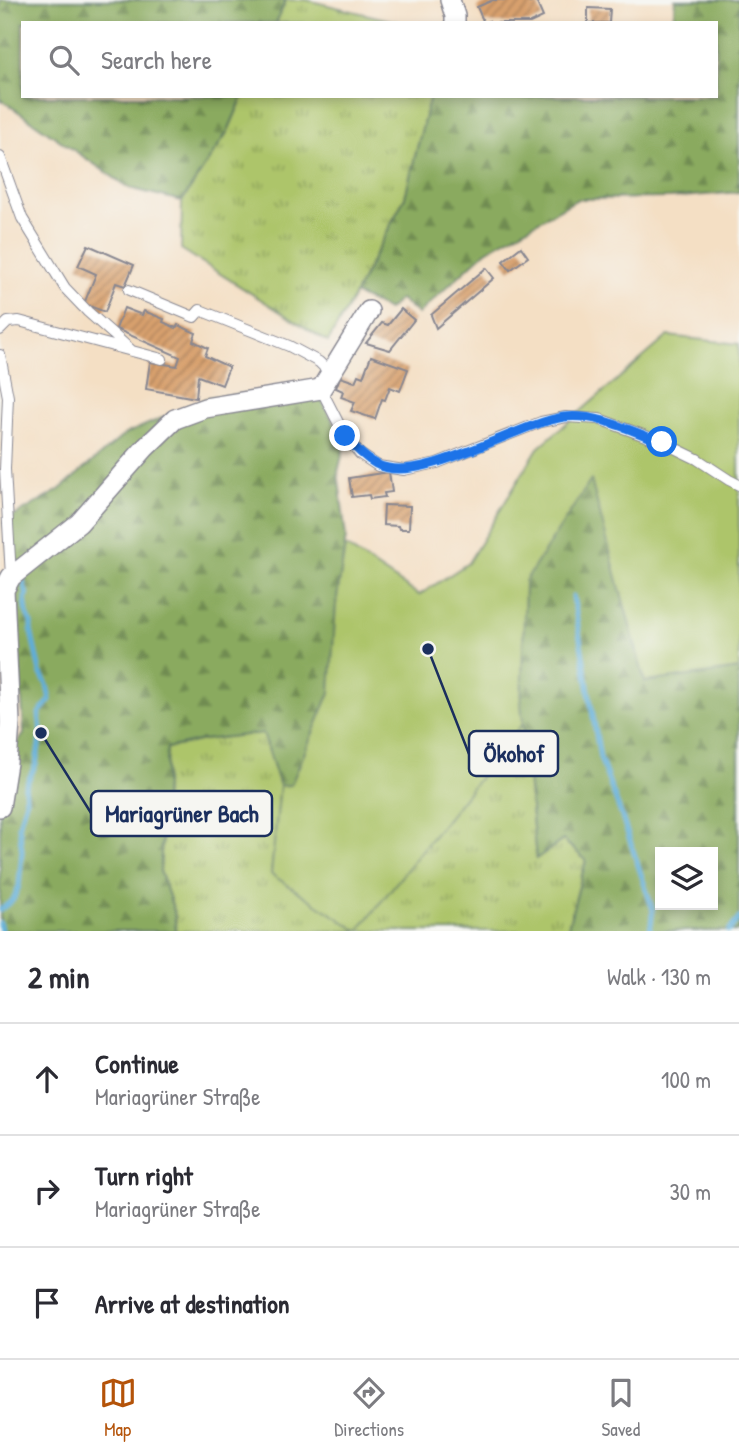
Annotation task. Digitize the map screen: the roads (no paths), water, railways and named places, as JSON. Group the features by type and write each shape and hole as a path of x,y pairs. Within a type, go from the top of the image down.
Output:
{"street":[{"path":"450,0 455,21"},
{"path":"0,807 7,763 4,590 11,577 79,523 145,448 175,419 205,408 326,382 369,311"}],"lane":[{"path":"0,157 22,218 65,288 132,351"},
{"path":"129,290 194,317 201,310 289,346 319,362 345,436 360,454 378,466 404,470 437,463 541,422 566,417 599,419 662,442 697,459 739,485"},
{"path":"0,330 8,322 19,321 162,359"},
{"path":"0,355 8,397 5,469 11,577"}],"waterway":[{"path":"0,910 13,900 19,886 22,851 19,825 26,801 25,787 36,764 41,733 39,713 50,700 47,685 40,672 22,579"},
{"path":"573,596 600,758 653,910 650,931"},
{"path":"729,931 739,918"},
{"path":"0,923 1,931"}],"place":[{"name":"Ökohof","path":"428,649"},
{"name":"Mariagrüner Bach","path":"41,733"}]}
